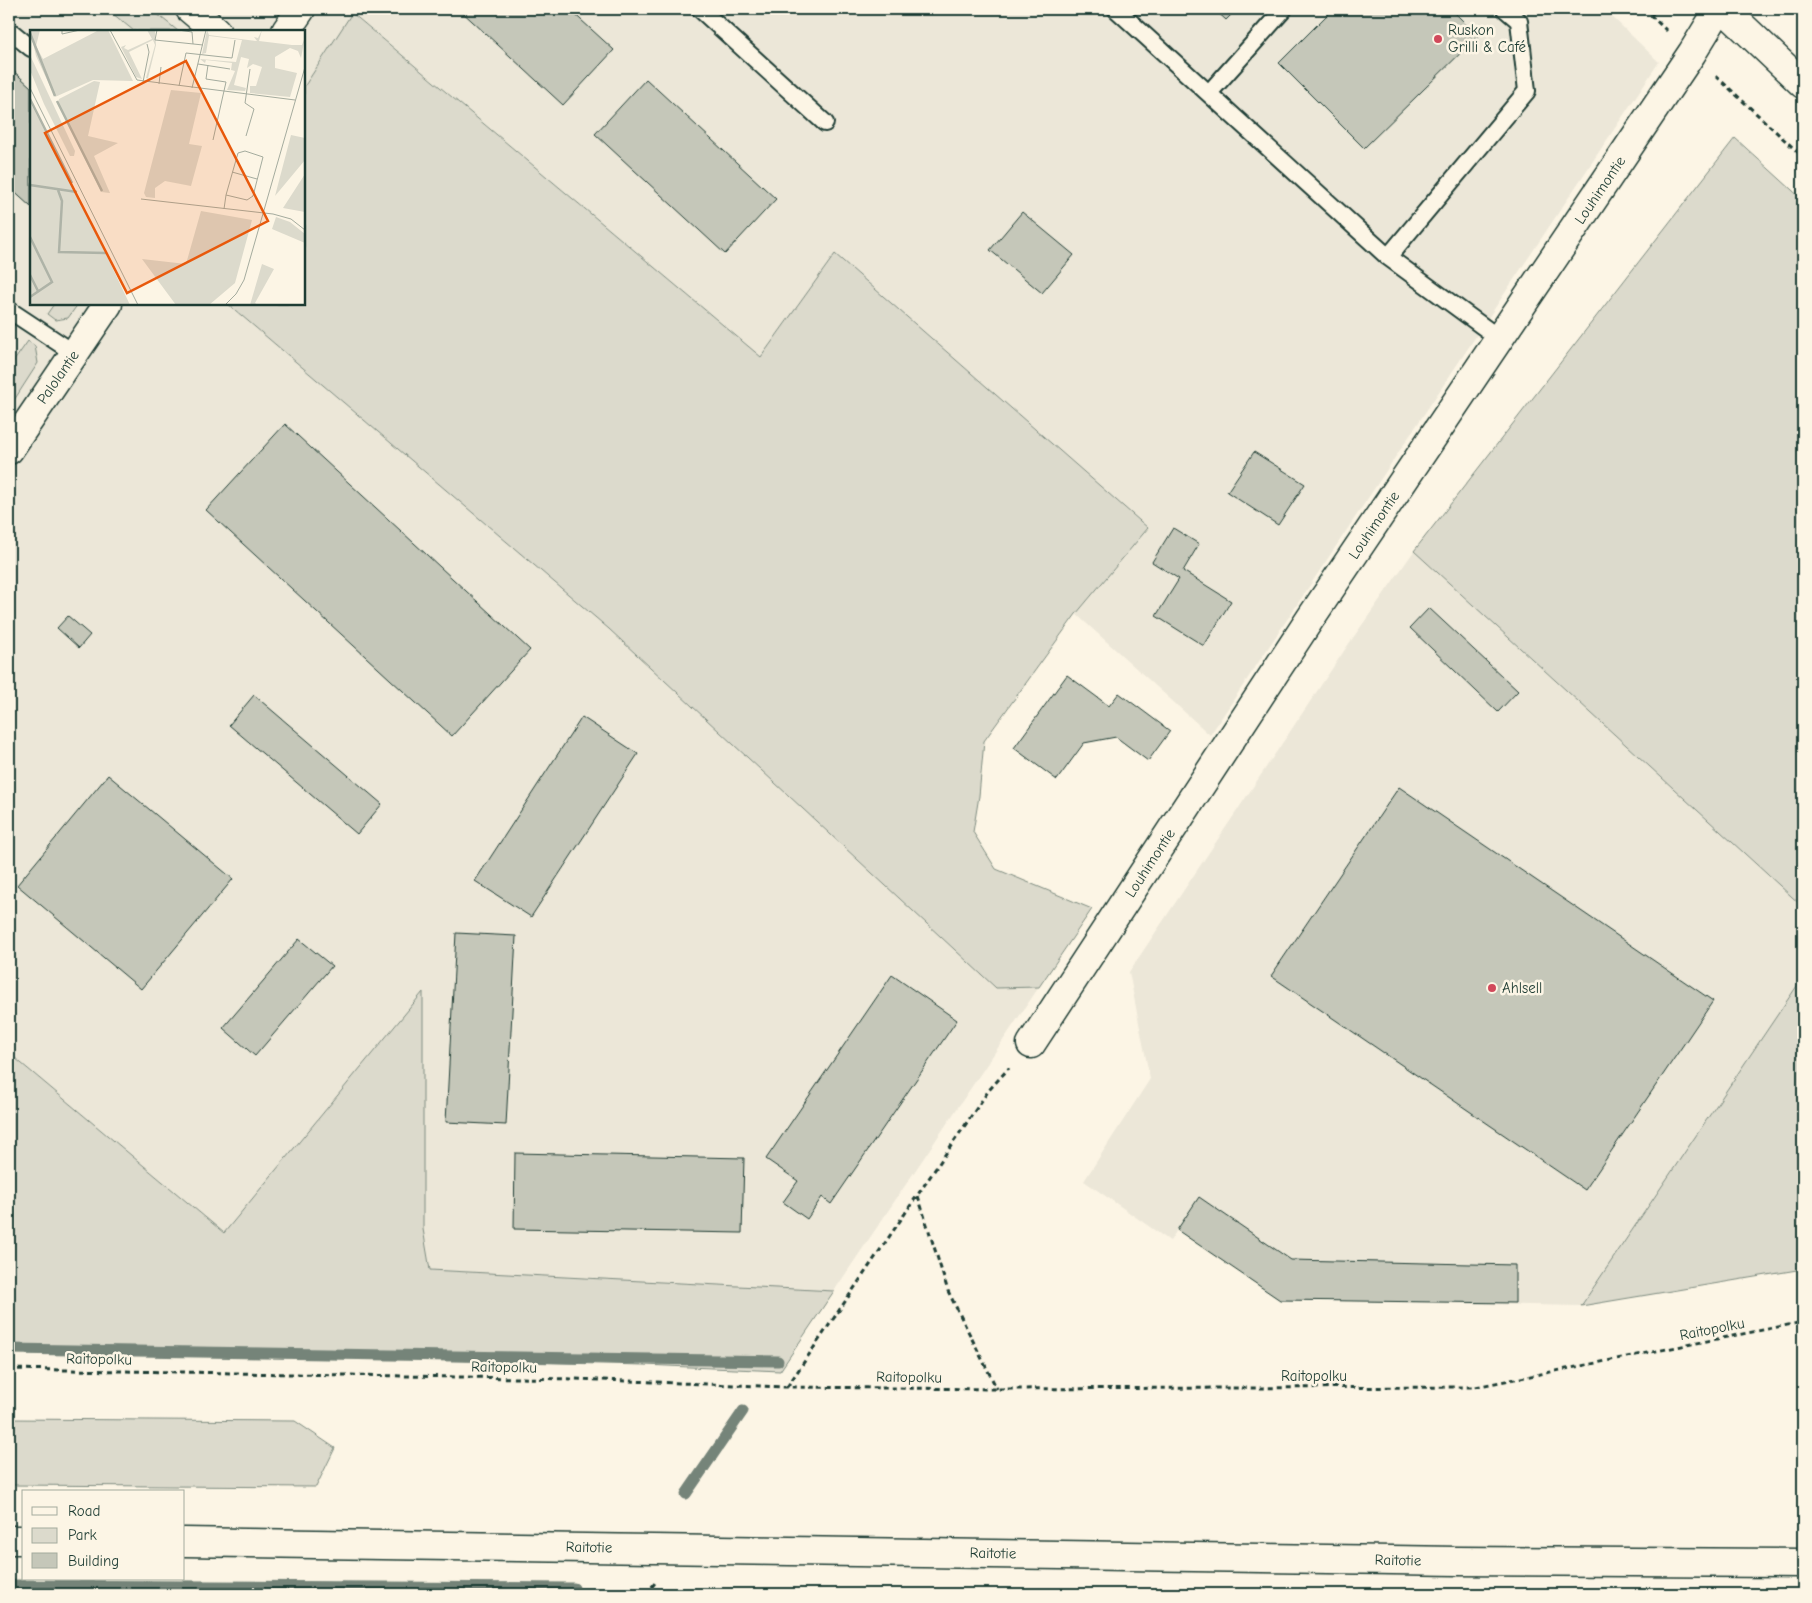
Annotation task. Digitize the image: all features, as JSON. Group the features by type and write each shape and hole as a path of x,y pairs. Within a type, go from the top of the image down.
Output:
{"main road":[{"path":"190,9 215,30"},
{"path":"287,30 302,9"},
{"name":"Louhimontie","path":"1031,1044 1305,628 1720,9"},
{"path":"1724,9 1803,84"},
{"name":"Palolantie","path":"9,450 107,305"},
{"path":"9,1540 22,1540"},
{"name":"Raitotie","path":"185,1542 1457,1561 1803,1563"}],"lane":[{"path":"700,9 825,123"},
{"path":"1116,9 1388,257 1500,339"},
{"path":"1209,93 1284,9"},
{"path":"1388,257 1527,91 1519,21 1505,9"},
{"path":"9,30 30,47"},
{"path":"9,310 74,354"}],"path":[{"path":"1644,9 1803,157"},
{"path":"1652,16 1656,9"},
{"path":"786,1387 989,1090 1031,1044"},
{"path":"918,1196 948,1291 997,1389"},
{"name":"Raitopolku","path":"9,1369 575,1379 786,1387 997,1389 1476,1387 1803,1322"}],"shaded area":[{"path":"9,9 1604,9 1659,62 1210,735 1076,614 1148,528 835,254 761,357 353,13 305,85 305,30 30,30 30,305 229,305 609,629 996,988 1039,987 834,1291 430,1270 423,1229 423,993 224,1233 9,1053"},
{"path":"1414,551 1803,907 1803,977 1581,1306 1280,1300 1177,1230 1170,1241 1084,1181 1150,1079 1129,972 1348,645"}],"green space":[{"path":"107,9 151,9 177,30 133,30"},
{"path":"352,13 761,357 835,254 1148,528 1076,614 984,741 979,796 973,832 996,869 1092,909 1039,987 996,988 609,629 229,305 305,305 305,85"},
{"path":"1735,138 1803,200 1803,907 1414,551"},
{"path":"53,305 77,305 68,318 55,320 47,314"},
{"path":"28,341 35,346 38,363 9,408 9,368"},
{"path":"1803,977 1803,1269 1581,1306"},
{"path":"423,992 423,1229 430,1270 834,1291 780,1371 644,1365 9,1350 9,1053 224,1233"},
{"path":"9,1419 295,1421 335,1448 316,1487 9,1485"}],"building":[{"path":"459,9 569,9 614,50 563,105"},
{"path":"1214,9 1237,9 1226,20"},
{"path":"1333,9 1451,9 1478,36 1364,148 1279,63"},
{"path":"9,67 30,86 30,206 9,187"},
{"path":"646,79 776,199 725,254 595,134"},
{"path":"1022,212 1074,255 1042,293 990,250"},
{"path":"285,424 530,650 452,736 206,510"},
{"path":"1254,452 1305,484 1278,525 1227,492"},
{"path":"1173,528 1199,544 1183,571 1231,601 1204,646 1156,616 1179,579 1152,562"},
{"path":"1429,608 1518,691 1498,712 1410,628"},
{"path":"68,616 90,635 79,648 57,628"},
{"path":"1067,675 1109,706 1119,693 1170,731 1148,761 1116,737 1084,743 1057,780 1014,748"},
{"path":"254,695 382,804 357,834 229,725"},
{"path":"582,717 638,754 531,917 475,881"},
{"path":"108,775 233,879 141,989 17,885"},
{"name":"Ahlsell","path":"1399,787 1713,1001 1585,1190 1271,976"},
{"path":"456,933 516,936 506,1125 446,1122"},
{"path":"299,939 332,966 255,1056 223,1028"},
{"path":"892,975 957,1020 831,1204 822,1197 807,1219 783,1202 798,1181 766,1159"},
{"path":"515,1153 744,1158 742,1233 514,1229"},
{"path":"1199,1197 1291,1260 1515,1265 1515,1303 1280,1300 1177,1230"}],"waterway":[{"path":"9,1349 778,1361"},
{"path":"686,1494 743,1411"},
{"path":"9,1585 574,1588"}],"place":[{"name":"Ruskon Grilli & Café","path":"1438,39"},
{"name":"Ahlsell","path":"1492,988"}]}
